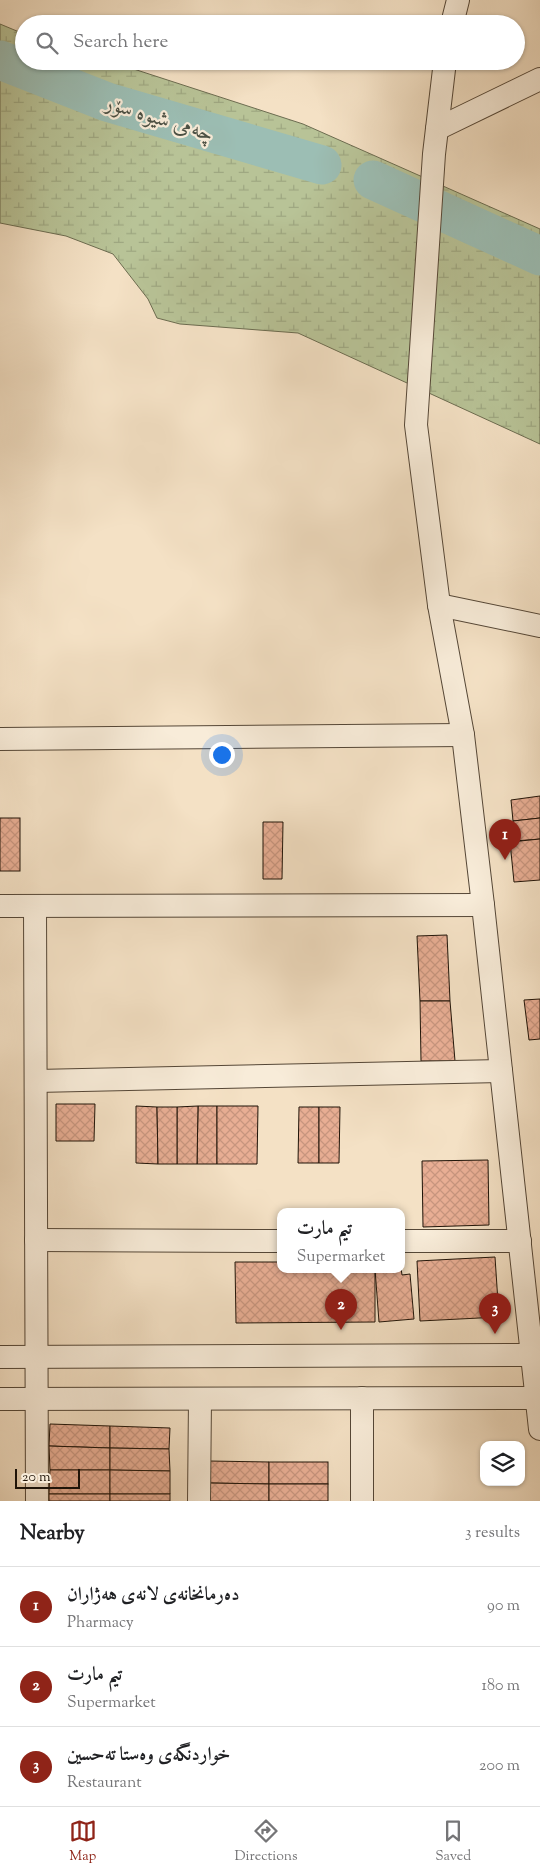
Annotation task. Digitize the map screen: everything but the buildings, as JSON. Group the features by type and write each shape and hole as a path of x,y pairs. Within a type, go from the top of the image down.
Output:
{"street":[{"path":"454,15 458,0"},
{"path":"444,70 434,154 416,426 439,605 463,735 540,1429"},
{"path":"437,129 540,79"},
{"path":"439,605 540,626"},
{"path":"0,739 463,735"},
{"path":"0,906 483,905"},
{"path":"35,906 37,1501"},
{"path":"36,1081 501,1071"},
{"path":"36,1240 277,1241"},
{"path":"405,1241 520,1241"},
{"path":"0,1357 532,1355"},
{"path":"362,1398 362,1501"},
{"path":"0,1399 537,1398"},
{"path":"198,1501 200,1399"}],"green space":[{"path":"0,24 15,30 15,70 137,70 303,124 540,229 540,444 298,333 180,324 157,318 148,299 113,254 66,236 0,223"}],"waterway":[{"name":"چەمی شیوە سۆر","path":"0,60 15,66"},
{"name":"چەمی شیوە سۆر","path":"25,70 107,102 322,165"},
{"name":"چەمی شیوە سۆر","path":"373,180 540,256"}],"place":[{"name":"دەرمانخانەی لانەی هەژاران","path":"505,860"},
{"name":"تیم مارت","path":"341,1330"},
{"name":"خواردنگەی وەستا تەحسین","path":"495,1334"}]}
